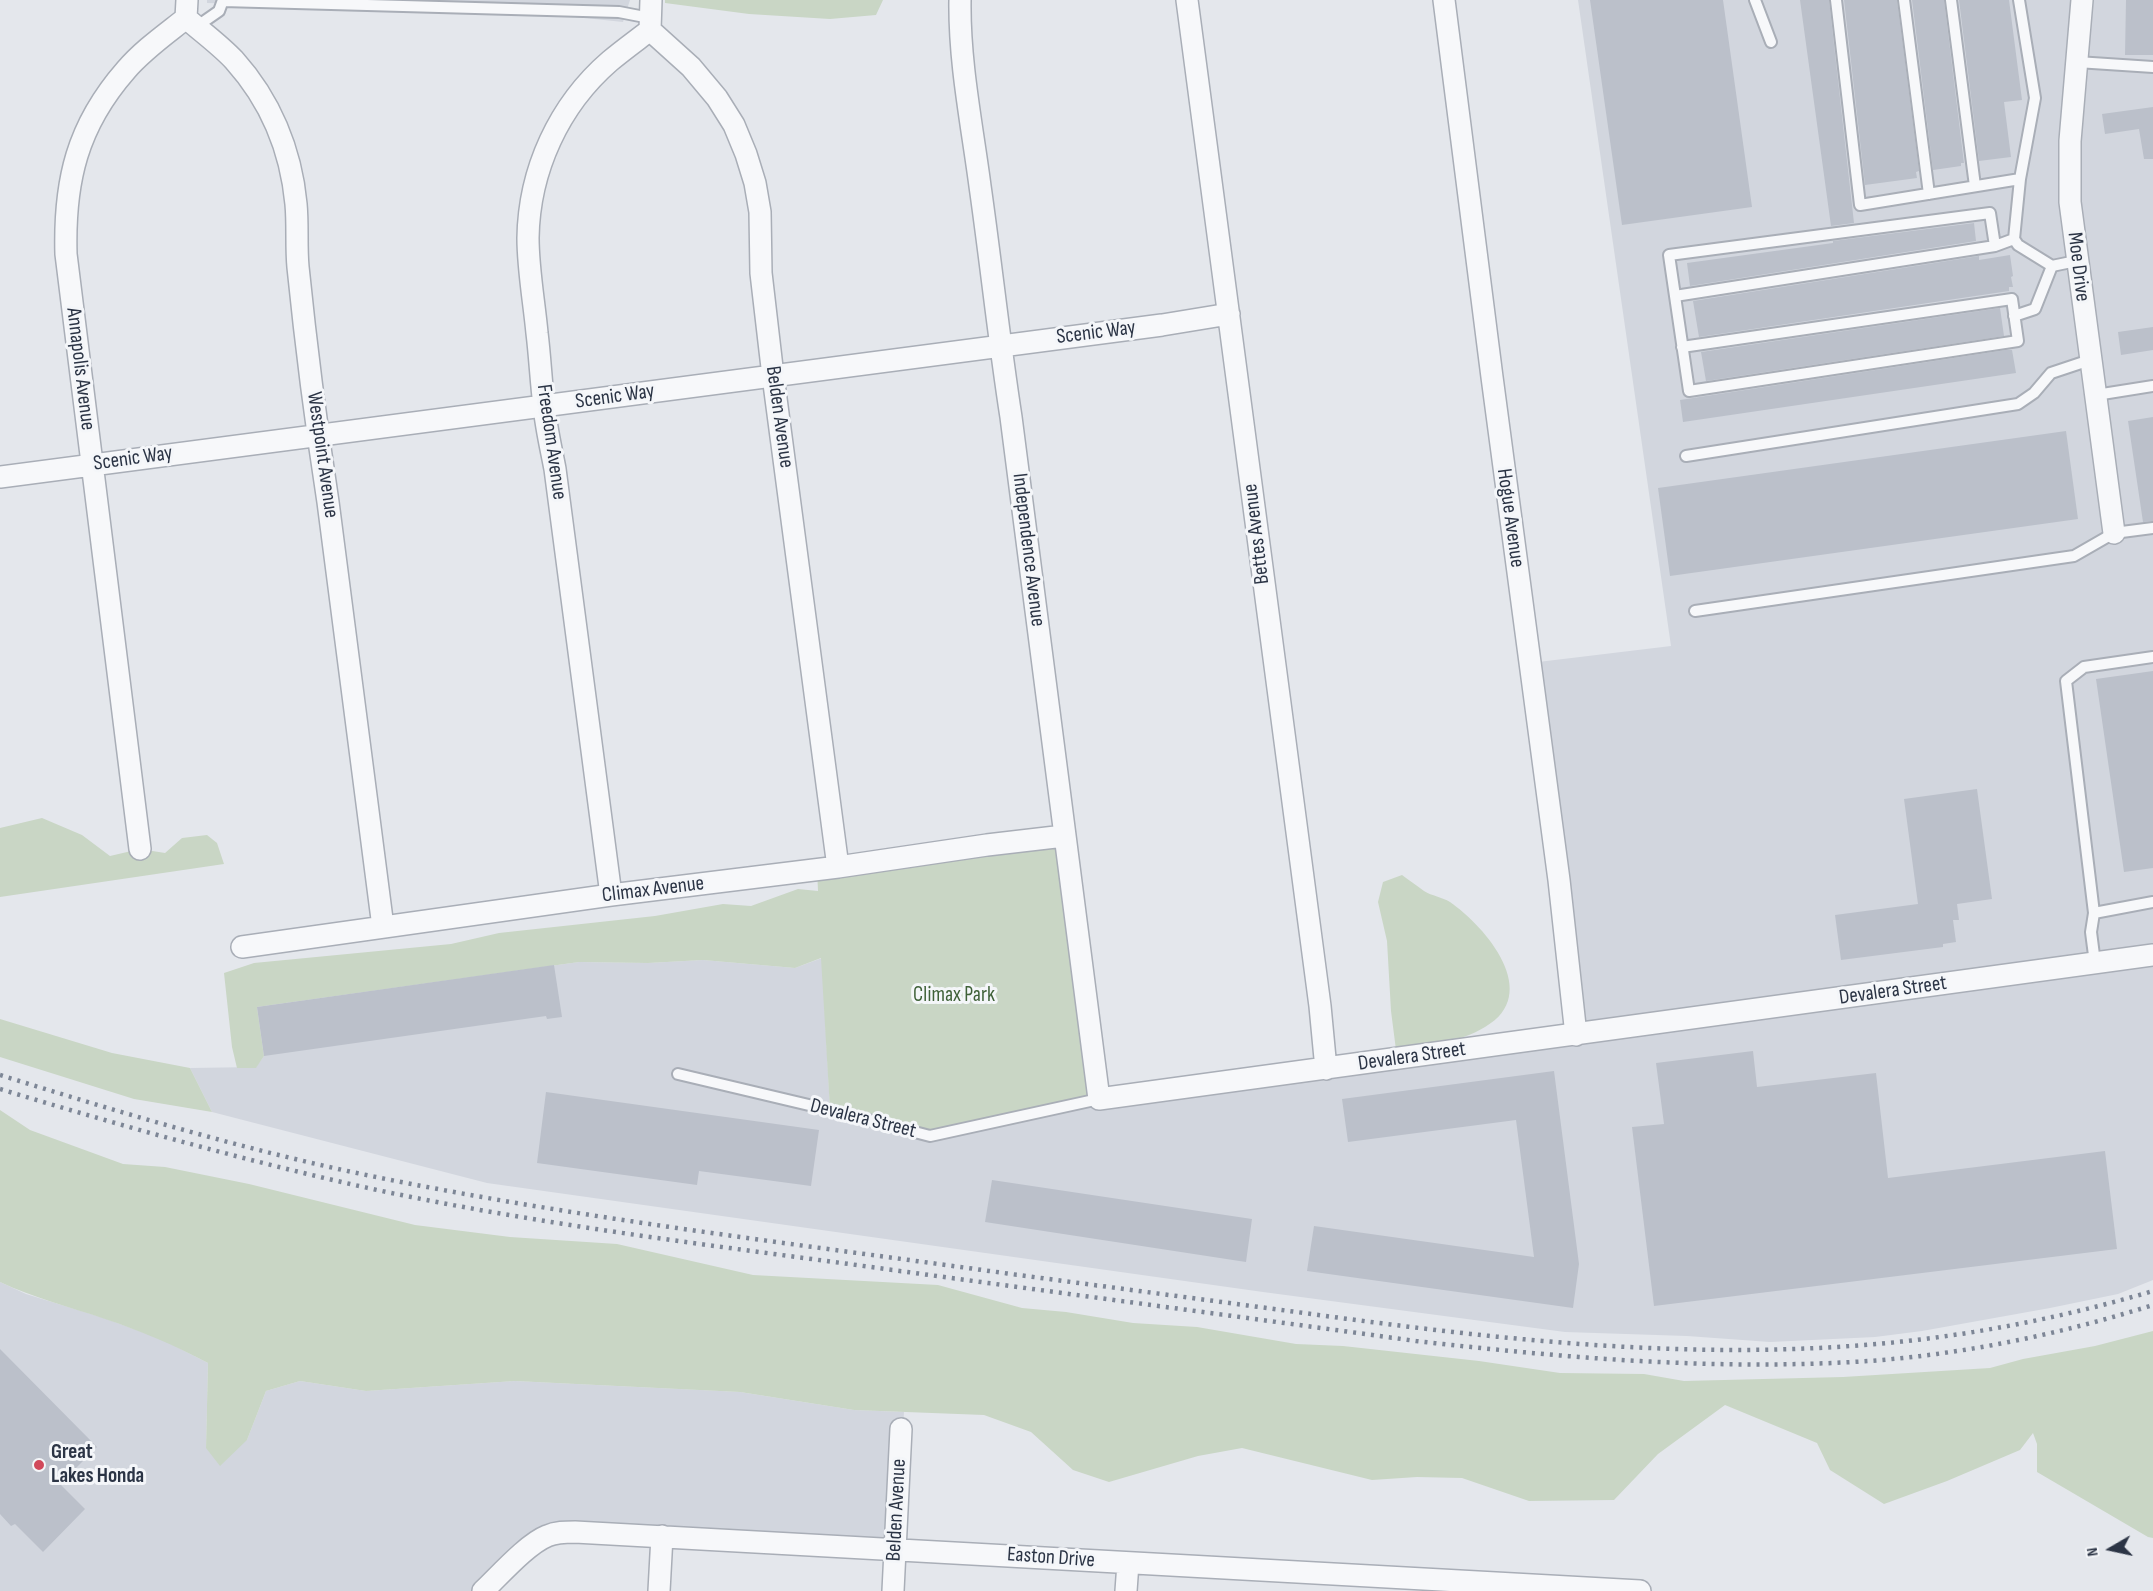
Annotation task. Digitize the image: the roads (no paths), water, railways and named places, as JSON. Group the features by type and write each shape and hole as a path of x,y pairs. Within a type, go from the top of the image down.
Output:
{"street":[{"name":"Independence Avenue","path":"960,0 966,77 994,284 999,346 1011,417 1099,1099"},
{"name":"Bettes Avenue","path":"1187,0 1320,1006 1326,1069"},
{"name":"Hogue Avenue","path":"1444,0 1493,389 1559,880 1576,1035"},
{"name":"Moe Drive","path":"2082,0 2070,141 2070,202 2076,261 2114,533"},
{"name":"Westpoint Avenue","path":"190,15 246,74 278,127 291,169 296,205 298,265 317,435 328,502 383,927"},
{"name":"Annapolis Avenue","path":"140,849 66,254 65,224 71,171 85,130 104,98 127,68 190,15"},
{"name":"Belden Avenue","path":"650,16 717,98 734,126 755,183 760,212 761,273 773,376 838,867"},
{"name":"Freedom Avenue","path":"611,895 555,469 544,406 528,238 531,201 536,178 549,141 558,124 581,91 650,16"},
{"name":"Scenic Way","path":"0,477 1162,325 1229,314"},
{"name":"Climax Avenue","path":"242,947 611,895 1064,836"},
{"name":"Devalera Street","path":"1099,1099 2153,955"},
{"name":"Belden Avenue","path":"893,1591 902,1429"},
{"name":"Easton Drive","path":"483,1591 532,1545 545,1536 560,1532 895,1548 1628,1591"},
{"path":"659,1591 662,1536"},
{"path":"1126,1591 1128,1563"}],"lane":[{"path":"1755,0 1772,42"},
{"path":"1836,0 1860,205 2020,179"},
{"path":"1904,0 1929,194"},
{"path":"1952,0 1975,186"},
{"path":"2019,0 2035,98 2020,179 2014,239 2018,245 2052,266 2076,261"},
{"path":"190,15 219,11 223,1 619,12 650,16"},
{"path":"2077,62 2153,67"},
{"path":"1682,347 2012,299 2018,341 1689,391 1682,347 1669,255 1990,213 1995,246"},
{"path":"1675,296 1995,246 2014,239"},
{"path":"2014,316 2035,309 2052,266"},
{"path":"1686,456 2018,404 2034,393 2051,373 2090,360"},
{"path":"2096,395 2153,386"},
{"path":"1695,611 2074,556 2114,533 2153,528"},
{"path":"2095,963 2091,932 2094,913 2066,681 2084,667 2153,657"},
{"path":"2094,913 2153,902"},
{"name":"Devalera Street","path":"678,1074 930,1136 1099,1099"}],"railway":[{"path":"0,1075 138,1117 277,1155 371,1176 530,1205 690,1230 1011,1274 1509,1338 1645,1348 1714,1350 1851,1346 1928,1339 2004,1327 2079,1311 2153,1291"},
{"path":"0,1089 282,1168 494,1213 613,1232 1472,1347 1698,1364 1812,1364 1869,1361 1977,1348 2048,1334 2153,1305"}],"place":[{"name":"Great Lakes Honda","path":"39,1465"}],"park label":[{"name":"Climax Park","path":"954,996"}]}
